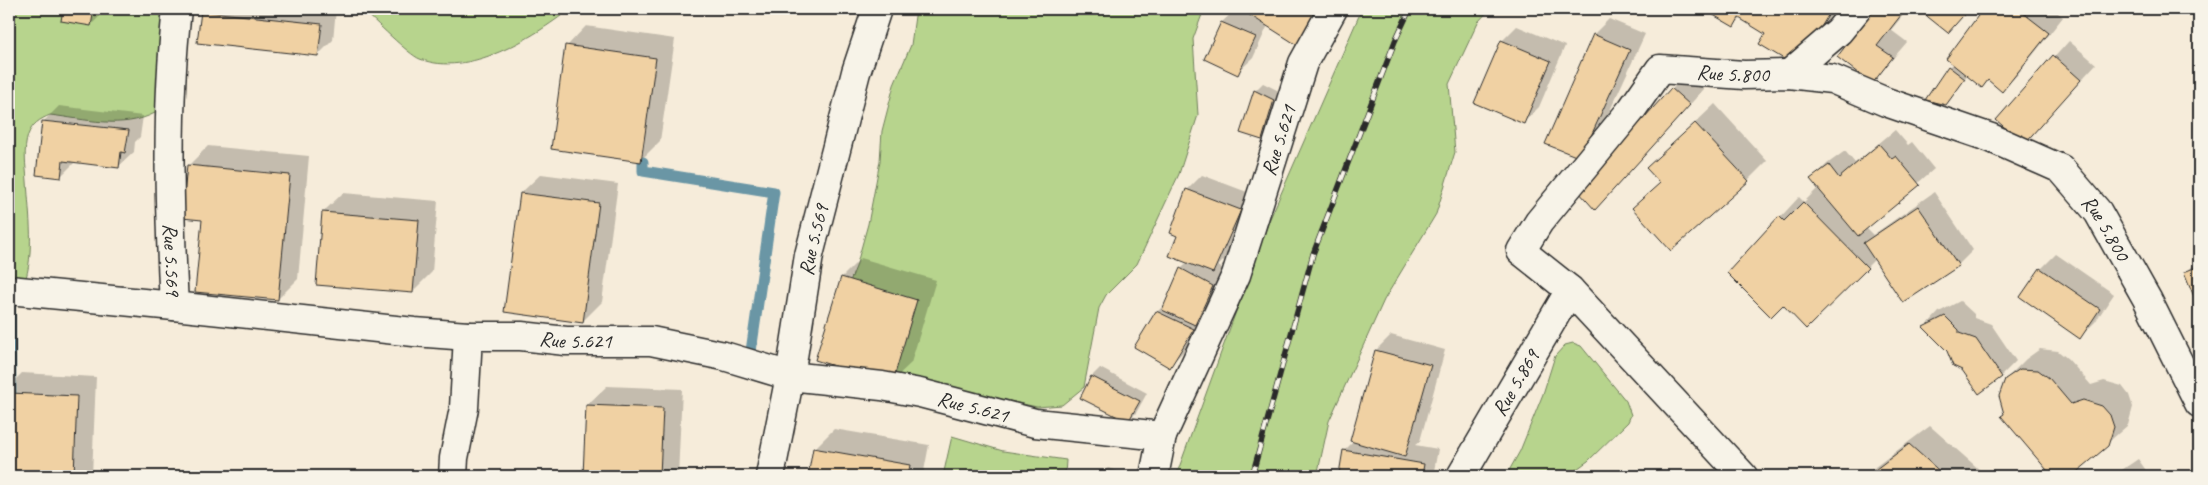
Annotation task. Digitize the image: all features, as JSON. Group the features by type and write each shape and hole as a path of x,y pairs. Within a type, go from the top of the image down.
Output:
{"street":[{"name":"Rue 5.569","path":"177,9 170,89 169,142 174,306 414,332 468,336"},
{"name":"Rue 5.569","path":"770,476 790,376 809,255 856,72 877,9"},
{"name":"Rue 5.621","path":"468,336 521,336 566,341 651,341 724,356 790,376 882,386 920,393 1035,423 1162,436 1236,275 1304,63 1333,9"},
{"path":"1788,74 1839,31 1857,9"},
{"name":"Rue 5.800","path":"1743,476 1570,290 1521,251 1539,222 1632,109 1660,69 1744,75 1788,74 1832,79 1886,102 1991,138 2061,169 2098,212 2147,299 2199,403"},
{"path":"9,290 174,306"},
{"name":"Rue 5.869","path":"1461,476 1570,290"},
{"path":"454,476 454,458 464,408 468,336"},
{"path":"1154,476 1162,436"}],"green space":[{"path":"9,9 179,9 171,35 155,113 130,121 117,122 90,121 50,115 37,122 30,131 26,141 25,152 30,234 29,260 24,285 9,293"},
{"path":"362,9 570,9 538,32 499,52 479,59 458,63 439,63 415,56"},
{"path":"916,9 1204,9 1193,39 1198,115 1179,174 1137,264 1106,295 1099,308 1084,387 1062,405 1037,407 916,381 840,374 822,356 822,348 856,267 868,224 880,161 882,131 894,85 911,45"},
{"path":"1362,9 1490,9 1478,22 1449,84 1455,152 1436,214 1384,300 1329,421 1317,476 1176,476 1269,221"},
{"path":"1573,343 1581,346 1626,401 1631,415 1628,422 1588,461 1567,476 1506,476 1520,451 1543,394 1555,356 1565,345"},
{"path":"952,436 1003,451 1066,460 1065,476 943,476"}],"building":[{"path":"63,9 94,9 91,26 61,21"},
{"path":"1252,9 1320,9 1297,45 1248,14"},
{"path":"1703,9 1832,9 1797,67 1759,44 1765,34 1739,18 1734,27"},
{"path":"1874,9 1905,10 1877,46 1893,57 1872,84 1837,57"},
{"path":"1918,9 1969,9 1948,33"},
{"path":"1983,9 2018,9 2049,33 2002,92 1988,80 1982,88 1946,59"},
{"path":"201,11 322,24 318,56 197,43"},
{"path":"1221,22 1256,37 1238,75 1204,59"},
{"path":"1593,34 1630,50 1581,158 1545,144"},
{"path":"1501,40 1551,61 1524,124 1474,103"},
{"path":"565,45 656,58 641,162 551,149"},
{"path":"2053,55 2081,80 2024,144 1996,120"},
{"path":"1948,66 1965,79 1946,105 1925,100"},
{"path":"1671,88 1690,105 1595,210 1578,191"},
{"path":"1254,90 1274,100 1262,140 1240,133"},
{"path":"42,121 129,130 125,153 121,152 119,168 63,161 61,178 36,175"},
{"path":"1695,123 1749,181 1671,251 1632,208 1660,183 1646,168"},
{"path":"1879,144 1892,159 1896,156 1920,185 1858,236 1810,179 1829,165 1839,178"},
{"path":"187,165 290,175 278,300 195,292 202,220 182,218"},
{"path":"1186,189 1241,210 1213,273 1169,256 1177,236 1170,233"},
{"path":"520,193 599,203 583,323 504,312"},
{"path":"1803,202 1868,268 1806,329 1783,305 1771,317 1727,273 1779,216 1784,221"},
{"path":"1918,206 1959,266 1903,303 1863,243"},
{"path":"322,212 419,220 413,293 316,285"},
{"path":"2199,266 2199,309 2184,272"},
{"path":"1180,268 1213,286 1195,325 1162,310"},
{"path":"2040,268 2100,309 2080,339 2020,297"},
{"path":"841,277 917,300 892,384 815,360"},
{"path":"1156,311 1194,329 1170,368 1134,347"},
{"path":"1945,316 1959,330 1959,333 1976,339 2002,377 1979,394 1962,370 1953,366 1947,351 1923,327"},
{"path":"1375,350 1431,365 1405,457 1350,441"},
{"path":"2020,369 2038,370 2049,378 2071,404 2083,400 2102,406 2110,415 2114,427 2108,446 2072,476 2052,476 2001,416 2004,414 1999,396 2005,379"},
{"path":"1091,376 1140,401 1128,422 1080,398"},
{"path":"9,393 77,396 74,476 9,476"},
{"path":"586,405 663,408 660,476 583,476"},
{"path":"1909,444 1945,476 1867,476"},
{"path":"813,448 910,465 908,476 808,476"},
{"path":"1343,450 1424,464 1422,476 1353,476 1339,474"}],"waterway":[{"path":"643,162 643,171 774,192 749,365"},
{"path":"10,300 11,409"}],"railway":[{"path":"1252,476 1313,254 1395,41 1410,9"}]}
